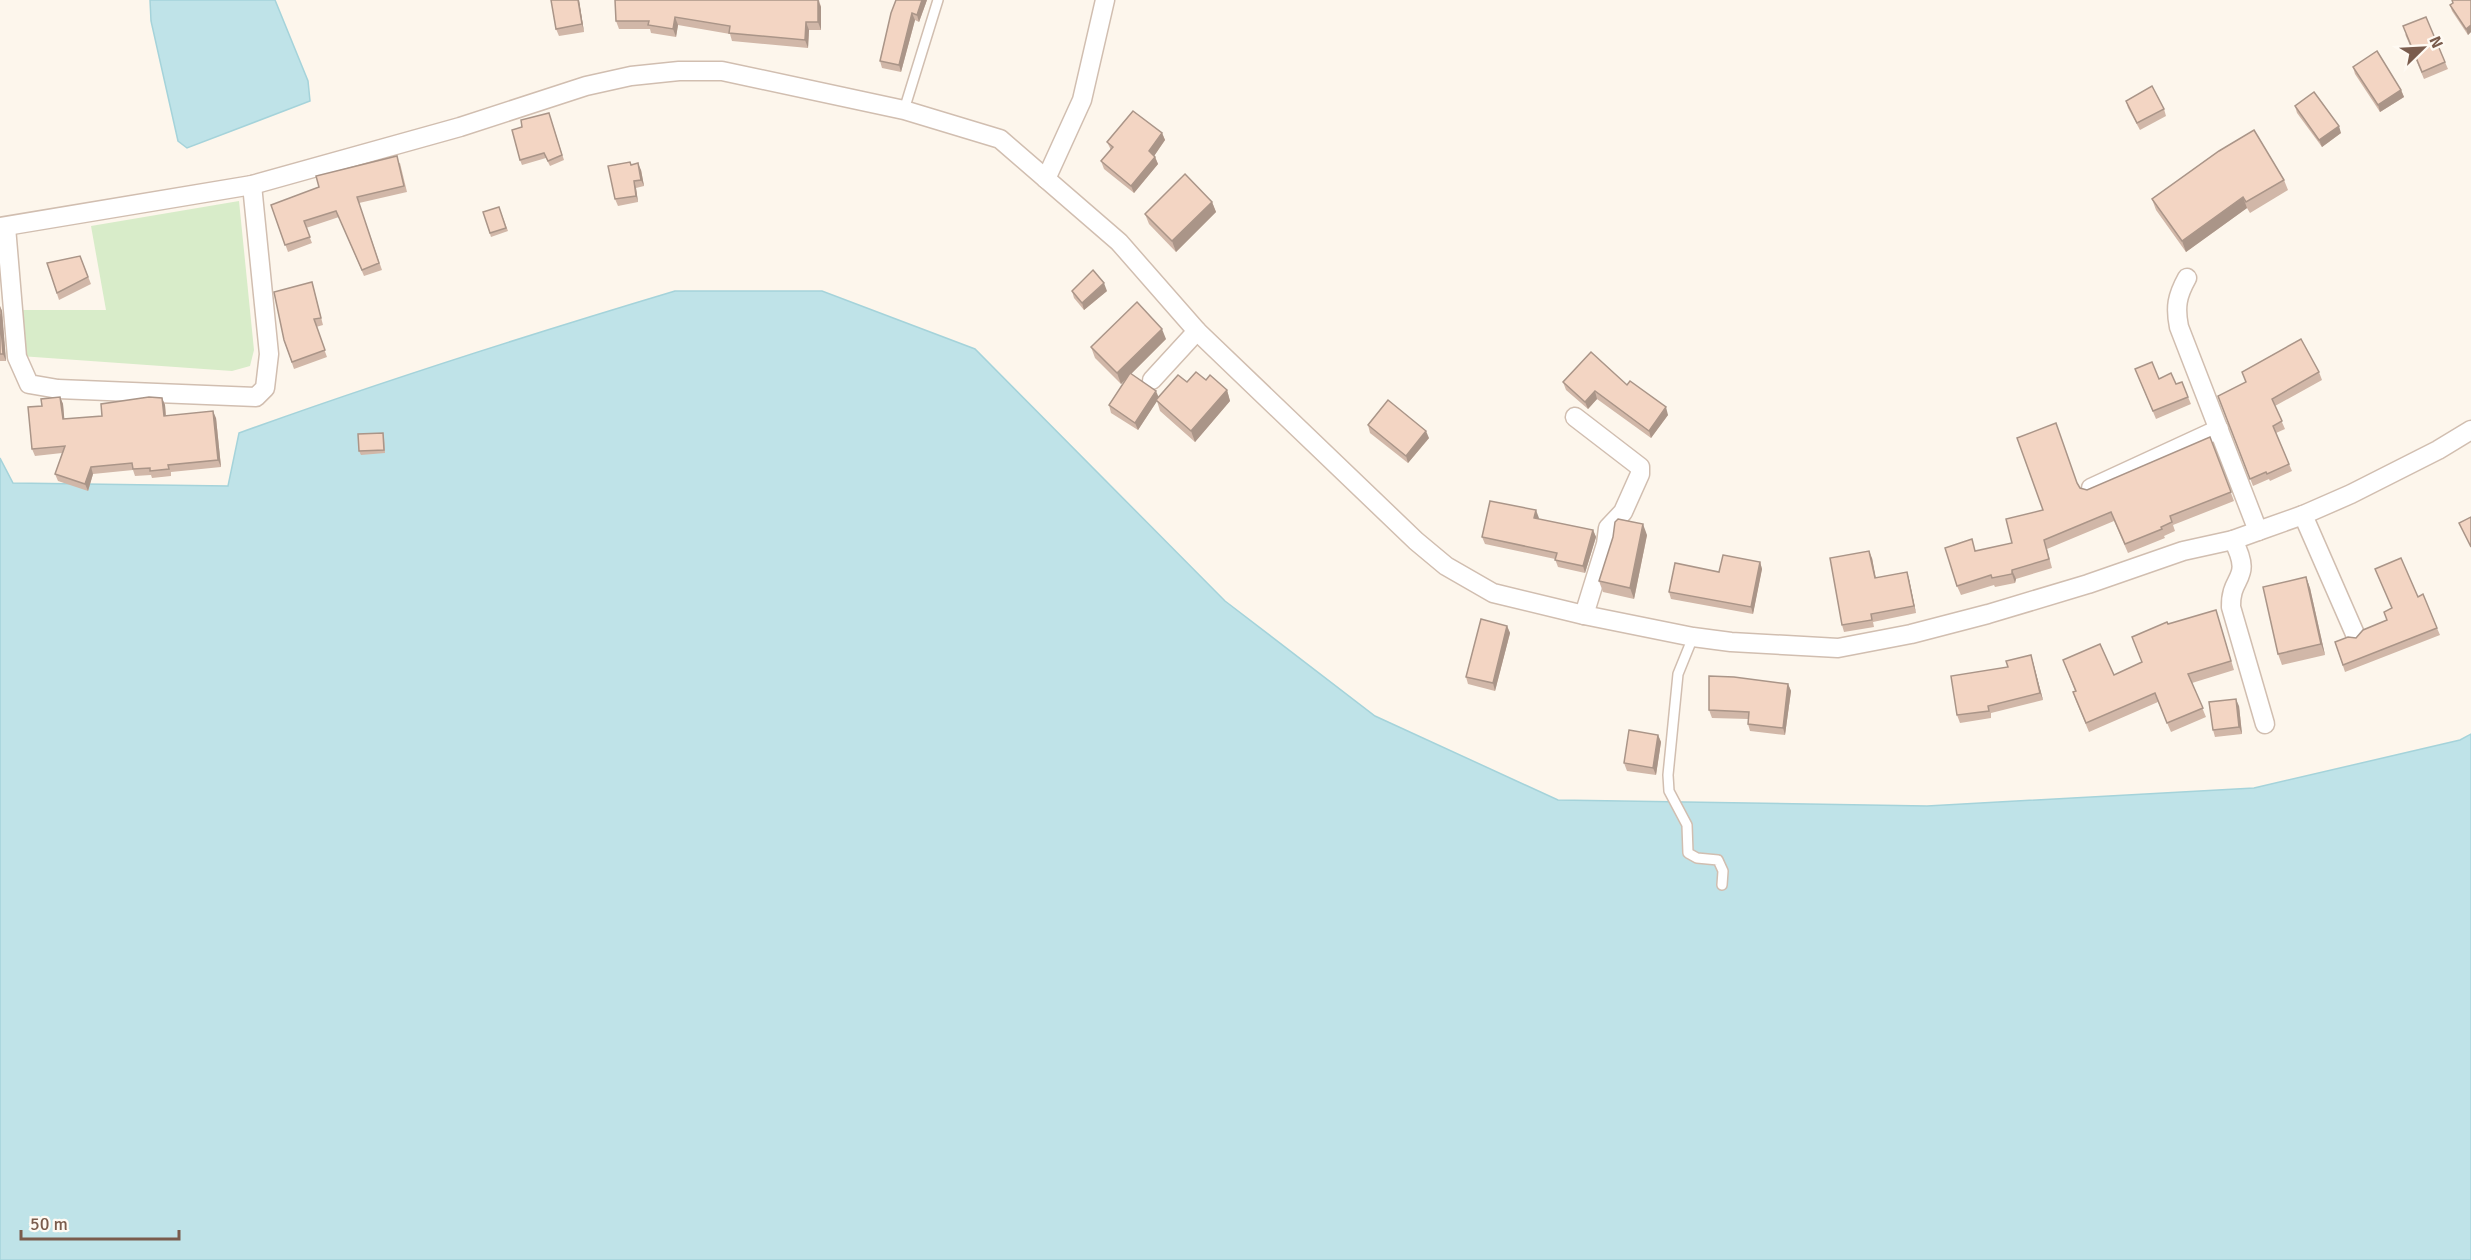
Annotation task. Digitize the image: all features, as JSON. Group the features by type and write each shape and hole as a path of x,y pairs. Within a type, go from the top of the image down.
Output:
{"street":[{"path":"1046,179 1082,100 1106,0"},
{"path":"252,185 269,354 265,388 256,398 58,389 29,384 17,357 3,227 252,185 460,127 586,86 631,76 679,71 722,71 904,110 1000,139 1119,242 1197,331 1407,532 1446,566 1494,593 1584,615 1693,637 1731,642 1838,648 1911,634 2088,584 2183,551 2233,540 2303,515 2419,459 2471,430"},
{"path":"2187,278 2178,293 2175,311 2179,327 2259,531"},
{"path":"1152,380 1197,331"},
{"path":"1575,417 1640,467 1623,512 1608,528 1584,615"},
{"path":"2091,488 2219,429"},
{"path":"2303,515 2355,634"},
{"path":"2233,540 2243,564 2241,576 2230,599 2230,607 2265,724"}],"lane":[{"path":"904,110 938,0"},
{"path":"1693,637 1678,674 1668,775 1669,791 1687,825 1688,853 1697,858 1718,861 1723,871 1722,885"}],"green space":[{"path":"239,201 254,350 250,366 232,371 20,356 19,310 106,310 91,226"}],"water":[{"path":"150,0 275,0 308,81 310,101 187,148 178,141 151,21"},
{"path":"675,291 822,291 975,349 1225,601 1375,716 1558,800 1927,806 2254,788 2460,740 2471,734 2471,1260 0,1260 0,458 13,483 228,486 239,433 456,359"}],"building":[{"path":"551,0 578,0 582,24 556,29"},
{"path":"615,0 818,0 818,22 806,22 805,40 729,33 730,26 675,17 673,29 648,25 649,21 616,21"},
{"path":"896,0 922,0 917,15 912,13 899,65 880,61"},
{"path":"2452,0 2471,0 2471,25 2466,29 2450,5 2453,3"},
{"path":"2426,17 2445,62 2422,72 2403,26"},
{"path":"2377,51 2401,90 2378,105 2353,67"},
{"path":"2152,86 2164,109 2137,123 2126,101"},
{"path":"2314,92 2339,126 2319,140 2295,106"},
{"path":"1133,111 1162,133 1149,151 1155,157 1131,186 1101,161 1113,147 1107,142"},
{"path":"549,113 562,155 548,161 544,153 520,160 512,130 522,127 521,120"},
{"path":"2254,130 2284,180 2246,202 2243,197 2182,241 2152,199 2219,151"},
{"path":"397,156 404,186 357,197 379,263 362,270 336,211 304,221 310,237 285,245 271,205 319,187 316,176"},
{"path":"630,162 631,165 638,163 641,180 634,181 636,196 615,199 608,166"},
{"path":"1185,174 1212,202 1172,241 1145,214"},
{"path":"499,207 506,228 490,233 483,212"},
{"path":"80,256 88,277 57,293 47,263"},
{"path":"1093,270 1104,283 1082,303 1072,291"},
{"path":"312,282 321,318 314,319 325,350 292,362 284,340 274,292"},
{"path":"1137,302 1162,329 1117,373 1091,347"},
{"path":"0,314 3,354 0,354"},
{"path":"2301,339 2319,372 2272,399 2282,421 2273,426 2289,464 2250,479 2218,396 2246,382 2242,372"},
{"path":"1591,352 1627,385 1630,381 1666,407 1649,431 1595,391 1585,402 1563,382"},
{"path":"2152,362 2159,379 2171,373 2176,384 2182,382 2188,397 2153,411 2135,369"},
{"path":"1196,372 1206,380 1210,375 1227,390 1191,431 1156,400 1178,375 1187,382"},
{"path":"1130,373 1156,391 1135,423 1109,405"},
{"path":"60,397 63,419 102,416 101,404 149,397 162,398 164,416 213,411 218,460 168,465 169,469 150,471 150,468 133,469 132,463 91,467 85,484 55,474 65,446 32,449 28,407 42,406 41,399"},
{"path":"1388,400 1426,431 1406,456 1368,425"},
{"path":"2056,423 2080,488 2087,490 2210,437 2231,492 2170,516 2172,522 2161,527 2162,529 2125,544 2111,512 2044,540 2049,559 2012,570 2012,574 1992,578 1991,575 1957,586 1945,548 1972,539 1975,551 2012,543 2006,519 2043,510 2017,438"},
{"path":"383,433 384,450 359,451 358,434"},
{"path":"1490,501 1536,510 1534,518 1593,530 1583,566 1555,560 1557,553 1482,537"},
{"path":"2471,517 2471,547 2459,523"},
{"path":"1618,519 1643,524 1630,588 1599,581 1613,537 1615,522"},
{"path":"1869,551 1875,578 1907,572 1914,606 1871,614 1872,620 1842,625 1830,558"},
{"path":"1723,555 1760,562 1751,607 1669,592 1675,563 1719,572"},
{"path":"2401,558 2418,597 2423,594 2437,628 2343,665 2335,642 2348,637 2356,638 2363,630 2387,620 2384,612 2392,608 2375,569"},
{"path":"2306,577 2321,644 2278,654 2263,587"},
{"path":"2216,610 2231,661 2188,674 2203,708 2167,723 2155,693 2086,723 2063,660 2100,644 2114,675 2142,662 2132,637 2167,622 2168,624"},
{"path":"1481,619 1507,626 1493,683 1466,677"},
{"path":"2031,655 2040,693 1988,706 1989,711 1957,715 1951,676 2008,667 2006,661"},
{"path":"1709,676 1788,684 1783,728 1748,724 1749,712 1709,710"},
{"path":"2236,699 2239,727 2213,730 2209,702"},
{"path":"1629,730 1658,735 1653,768 1624,763"}]}
